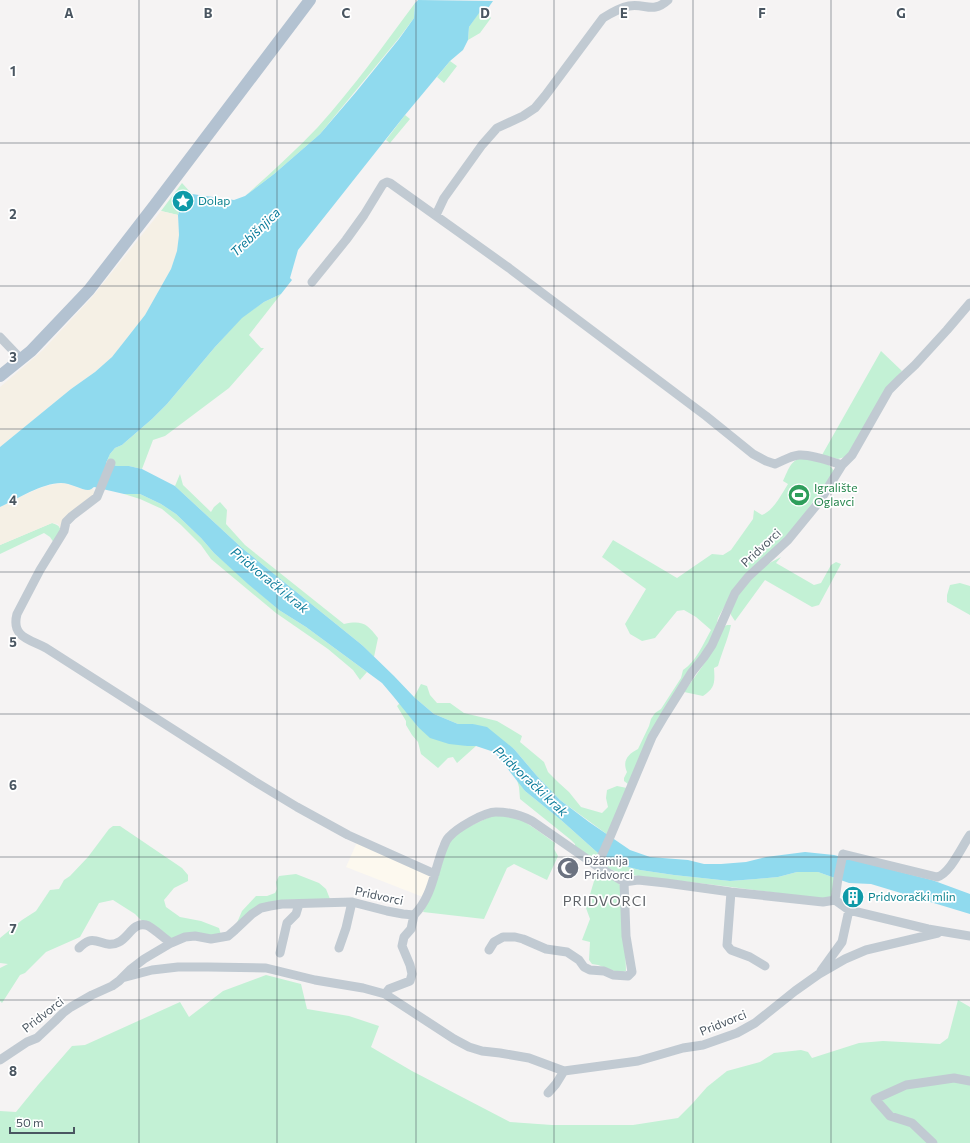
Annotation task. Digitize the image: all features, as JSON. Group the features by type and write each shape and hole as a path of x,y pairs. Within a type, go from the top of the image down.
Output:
{"main road":[{"path":"0,376 31,351 89,290 310,0"}],"street":[{"path":"436,215 444,198 482,145 497,128 523,116 535,108 563,73 603,18 621,8 630,6 650,8 659,6 668,0"},
{"path":"312,282 346,240 364,215 383,184 387,182 390,183 509,268 706,416 753,454 775,464 800,455 820,458 842,465"},
{"name":"Pridvorci","path":"597,866 652,737 692,672 712,645 735,593 748,577 788,540 819,502 842,465 852,455 889,390 916,365 970,303"},
{"path":"0,337 21,359"},
{"path":"111,462 97,496 66,522 64,531 40,570 17,614 15,622 16,629 20,634 46,648 297,807 348,835 436,874"},
{"name":"Pridvorci","path":"0,1060 27,1042 37,1038 71,1007 112,986 144,959 171,943 185,937 195,936 219,938 228,936 252,914 262,908 299,904 352,902 398,913 414,915 429,894 448,838 462,827 488,813 497,812 522,816 532,821 597,866 624,882"},
{"path":"490,950 494,942 503,937 515,937 546,949 567,952 579,960 584,967 590,970 628,976 632,972 626,936 624,882 638,880 823,902 835,900 843,854 937,877 941,876 949,868 970,835"},
{"path":"731,892 727,946 731,950 766,966"},
{"name":"Pridvorci","path":"835,900 849,910 928,929 970,936"},
{"path":"339,948 346,928 352,902"},
{"path":"280,953 287,923 296,914 299,904"},
{"path":"819,974 842,942 849,910"},
{"path":"385,994 389,989 410,981 412,974 410,965 402,946 404,937 411,929 414,915"},
{"path":"79,948 90,941 97,940 104,944 119,942 134,927 140,925 148,925 171,943"},
{"name":"Pridvorci","path":"122,978 152,970 178,968 266,968 315,980 363,988 385,994 454,1039 470,1047 482,1051 529,1058 564,1071 638,1061 683,1048 703,1045 737,1033 755,1023 819,974 845,959 866,950 943,931"},
{"path":"548,1093 564,1071"},
{"path":"933,1143 912,1123 890,1116 875,1099 906,1085 954,1078 970,1081"}],"shaded area":[{"path":"357,842 431,876 423,897 346,867"}],"green space":[{"path":"415,3 414,18 320,134 274,174 245,196 318,127 356,82"},
{"path":"482,8 491,18 480,33 468,40 469,27"},
{"path":"450,61 457,66 444,83 437,77"},
{"path":"405,115 410,119 390,143 386,140"},
{"path":"182,183 192,194 183,201 178,215 161,211"},
{"path":"281,294 249,335 261,348 264,348 229,388 165,436 153,440 142,469 106,463 110,454 115,448 122,445 167,404 242,317 264,302"},
{"path":"881,351 902,371 888,387 851,450 845,457 838,459 822,455"},
{"path":"802,458 825,463 832,468 834,472 798,523 736,587 718,618 715,632 628,784 624,781 627,772 625,764 627,758 631,753 638,749 651,719 655,713 661,709 681,678 683,670 688,667 695,658 711,630 696,617 684,610 677,611 655,638 642,641 630,634 625,624 646,589 602,557 613,540 677,578 712,554 723,555 731,550 753,519 754,510 762,515 770,510 777,502 788,484 783,481 790,466 798,459"},
{"path":"180,474 183,485 211,512 220,502 227,510 226,524 245,545 344,624 360,623 371,629 378,638 374,657 362,645 242,548 175,486"},
{"path":"124,494 140,494 161,504 176,514 214,553 279,610 306,627 367,672 360,680 353,670 328,649 276,613 211,559 201,545 162,509 140,499"},
{"path":"52,523 60,529 54,543 50,537 44,533 0,554 0,545"},
{"path":"781,557 776,563 814,585 821,583 831,565 836,562 841,564 819,605 812,607 765,580 735,621 731,615 731,609 743,585 764,566"},
{"path":"960,583 970,586 970,615 947,602 947,595 950,585"},
{"path":"731,625 718,666 714,668 714,681 712,688 703,696 684,692 701,669 716,644 723,627"},
{"path":"421,684 427,686 430,695 437,703 450,703 464,713 497,721 522,736 520,742 544,762 548,772 569,792 581,807 602,813 608,807 606,798 607,790 617,786 627,788 608,835 560,800 514,749 473,724 458,724 434,714 414,697"},
{"path":"400,703 418,727 467,746 476,746 457,763 453,757 448,758 438,768 421,754 418,742 406,725 406,721 397,706"},
{"path":"517,780 525,791 561,820 599,854 597,857 593,859 575,848 575,844 571,840 520,799"},
{"path":"496,814 522,820 555,843 554,849 558,856 547,880 514,864 507,868 484,919 423,912 433,891 450,839 464,829"},
{"path":"113,826 120,826 182,868 188,875 188,881 174,888 164,900 166,907 180,917 201,921 219,928 221,935 173,939 142,921 135,914 113,900 99,903 80,937 46,952 25,973 20,975 2,1003 0,1001 0,968 8,964 0,963 0,938 22,920 36,911 50,890 59,889 64,880 70,876 88,857 109,829"},
{"path":"605,858 620,865 640,870 730,881 778,877 797,872 818,872 835,878 830,900 622,874 608,868"},
{"path":"597,871 618,883 623,889 626,971 620,973 592,964 589,960 590,942 582,940 590,919 586,908"},
{"path":"296,874 319,883 326,889 330,899 280,900 236,925 242,911 256,896 267,896 275,893 277,889 276,882 279,876"},
{"path":"266,975 301,984 307,1009 349,1016 379,1026 371,1047 412,1071 510,1122 552,1125 633,1125 678,1118 707,1087 727,1071 760,1062 774,1053 801,1050 808,1052 812,1058 859,1043 883,1041 940,1044 948,1038 958,1000 970,1007 970,1143 0,1143 0,1111 16,1112 72,1046 85,1045 180,1002 189,1017 223,991"}],"sand":[{"path":"161,211 178,215 179,235 177,252 171,269 145,315 112,357 0,447 0,387 43,350 93,296"},
{"path":"62,483 85,489 92,488 95,492 92,498 60,528 58,524 52,523 0,545 0,507 38,489"}],"water":[{"path":"418,0 493,1 486,11 482,9 469,27 468,40 463,50 450,61 405,115 298,250 290,278 292,280 281,294 264,302 242,318 215,347 167,404 122,445 115,448 110,454 106,463 142,469 175,486 242,548 362,645 414,697 434,714 458,724 473,724 487,727 514,749 560,800 630,850 650,857 688,860 704,864 746,862 766,857 805,852 834,855 932,880 970,894 970,914 871,884 849,883 818,872 797,872 778,877 730,881 674,875 640,870 620,865 599,854 561,820 525,791 496,754 476,746 449,744 430,738 418,727 382,683 306,627 279,610 214,553 176,514 161,504 140,494 124,494 94,487 90,490 85,490 61,483 38,488 0,507 0,447 112,357 145,315 171,269 177,251 179,235 178,215 183,201 192,194 234,200 245,196 274,174 320,134 356,92 414,18 415,3"}],"place":[{"name":"Dolap","path":"183,201"},
{"name":"Igralište Oglavci","path":"799,495"},
{"name":"Džamija Pridvorci","path":"568,868"},
{"name":"Pridvorački mlin","path":"853,897"}],"district":[{"name":"PRIDVORCI","path":"605,901"}],"water label":[{"name":"Trebišnjica","path":"255,232"},
{"name":"Pridvorački krak","path":"270,580"},
{"name":"Pridvorački krak","path":"531,781"}]}
